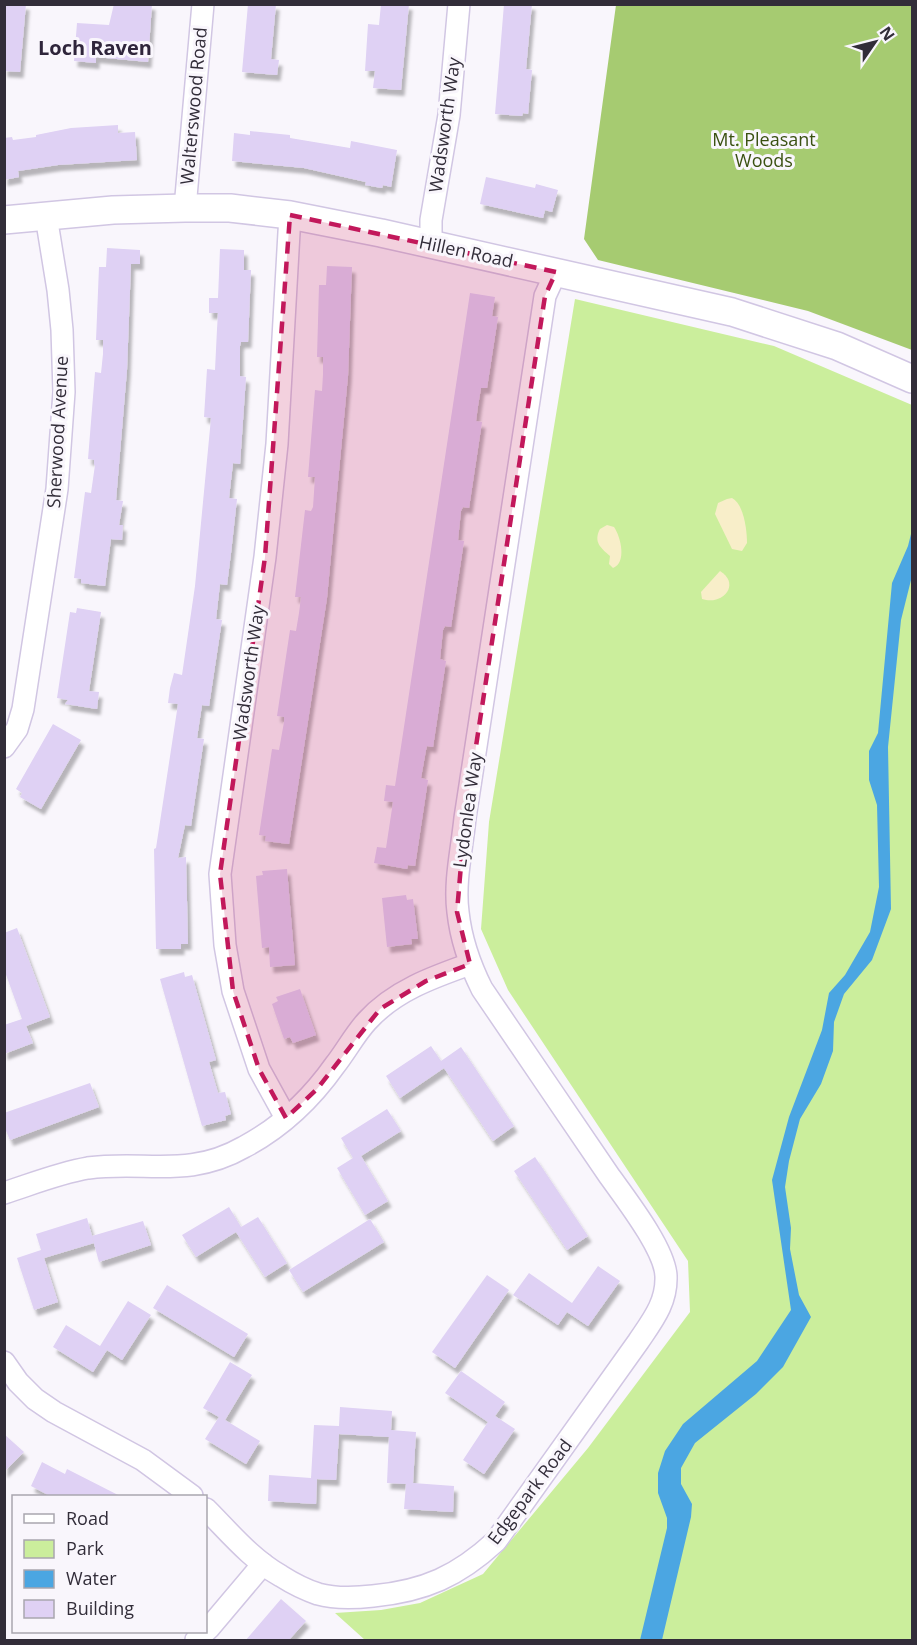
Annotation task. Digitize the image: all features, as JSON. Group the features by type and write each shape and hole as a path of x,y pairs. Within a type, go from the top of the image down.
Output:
{"street":[{"name":"Walterswood Road","path":"184,208 203,4"},
{"name":"Wadsworth Way","path":"430,244 431,220 449,115 459,4"},
{"name":"Hillen Road","path":"4,220 113,210 184,208 230,208 290,215 732,312 837,346 912,379"},
{"name":"Wadsworth Way","path":"286,1118 259,1069 233,991 225,945 220,874 265,557 277,444 290,215"},
{"name":"Sherwood Avenue","path":"4,747 17,729 30,676 32,648 57,489 64,392 58,290 46,216"},
{"name":"Lydonlea Way","path":"556,272 545,296 465,818 458,879 458,912 470,964 482,989 662,1257 666,1275 665,1295"},
{"path":"4,1192 88,1168 163,1168 207,1162 242,1149 286,1118 317,1089 360,1030 380,1009 418,985 470,964"},
{"name":"Edgepark Road","path":"207,1510 263,1564 280,1576 318,1594 358,1598 427,1586 477,1558 496,1541 638,1342 658,1312 665,1295"},
{"path":"4,1362 18,1382 35,1399 54,1412 143,1460 189,1495"},
{"path":"207,1630 263,1564"}],"highlighted area":[{"path":"290,215 556,272 545,296 465,818 457,912 470,964 426,981 380,1009 317,1089 286,1118 259,1069 233,991 220,874 265,557"}],"green space":[{"name":"Mt. Pleasant Woods","path":"616,5 912,5 912,350 808,311 598,260 584,239"},
{"path":"575,299 774,346 912,405 912,1640 365,1640 335,1613 381,1610 420,1603 483,1574 588,1448 690,1312 688,1261 508,990 481,929 489,822"}],"sand":[{"path":"732,498 742,512 745,525 747,543 742,551 732,549 715,514 718,503"},
{"path":"607,525 614,527 621,549 620,561 613,568 609,564 610,556 601,547 597,538 600,529"},
{"path":"720,571 729,582 727,593 717,599 702,599 701,592"}],"water":[{"path":"912,530 912,576 901,620 888,747 891,909 872,960 844,994 834,1022 833,1051 821,1084 800,1119 785,1187 791,1228 790,1249 799,1295 811,1317 783,1367 756,1394 695,1443 681,1468 681,1484 692,1504 691,1517 662,1640 640,1640 667,1528 667,1518 658,1493 658,1473 665,1451 683,1424 757,1361 791,1310 772,1180 789,1117 822,1030 829,993 845,975 870,932 879,887 877,805 869,780 869,751 878,733 892,583 908,546"}],"building":[{"path":"4,4 26,4 20,72 4,71"},
{"path":"114,4 152,4 148,62 96,57 96,63 74,61 77,23 109,25"},
{"path":"248,4 276,4 271,59 279,60 277,75 242,72"},
{"path":"381,4 409,4 401,90 373,88 375,71 365,71 368,24 379,25"},
{"path":"504,4 532,4 526,69 532,70 528,114 523,113 522,116 495,114"},
{"path":"118,125 118,133 135,132 137,160 58,165 18,171 19,177 4,180 4,138 12,137 13,140 71,128"},
{"path":"250,131 290,135 290,138 350,148 351,141 397,150 391,187 365,185 366,182 304,168 232,161 234,133 250,135"},
{"path":"486,177 535,188 536,184 558,190 552,212 545,210 543,218 480,204"},
{"path":"107,248 140,250 140,264 131,264 127,370 116,500 123,501 119,525 123,525 122,540 111,539 105,586 81,583 81,579 74,578 85,492 91,493 95,465 94,460 88,459 95,372 101,373 103,354 103,340 96,340 99,267 106,267"},
{"path":"220,249 244,250 244,270 251,270 248,342 241,342 240,346 240,376 246,377 240,464 233,463 229,498 237,499 227,585 220,584 216,619 222,620 209,706 202,705 197,738 204,739 191,826 185,825 178,858 186,857 188,944 181,944 181,949 156,949 154,849 156,848 178,704 168,703 170,688 174,673 182,675 195,586 211,418 204,417 207,369 215,370 218,313 209,313 209,298 218,298"},
{"path":"327,266 352,267 348,376 327,598 289,844 265,841 266,836 259,835 272,749 279,750 284,722 284,717 277,716 290,630 296,631 299,613 301,597 295,597 305,510 311,511 313,507 315,477 308,477 315,390 322,391 323,374 323,357 317,357 319,285 326,285"},
{"path":"470,293 495,297 492,316 498,317 487,388 481,388 478,406 476,421 482,422 469,508 463,507 461,511 458,540 464,541 451,627 445,626 443,630 440,659 446,661 433,747 427,746 421,778 428,780 415,866 408,865 407,869 374,863 377,847 386,848 393,802 384,801 386,785 395,786"},
{"path":"77,608 101,612 89,691 99,692 97,709 65,704 68,700 57,698 70,612 76,613"},
{"path":"53,724 81,740 41,809 20,797 22,793 16,789"},
{"path":"287,869 295,965 270,967 269,947 262,948 256,876 263,875 262,871"},
{"path":"406,895 407,900 413,899 418,939 411,939 412,944 387,947 382,898"},
{"path":"17,928 50,1017 26,1026 33,1043 4,1054 4,1025 22,1019 4,969 4,933"},
{"path":"184,972 185,977 192,975 216,1060 209,1062 218,1093 225,1092 231,1114 225,1116 226,1120 202,1126 160,979"},
{"path":"300,989 316,1035 293,1043 290,1037 284,1039 272,1004 278,1001 276,997"},
{"path":"431,1046 441,1061 461,1047 514,1126 493,1141 444,1068 400,1098 386,1076"},
{"path":"90,1083 99,1107 10,1140 4,1126 4,1113"},
{"path":"387,1109 401,1131 361,1156 388,1201 365,1215 337,1168 353,1158 341,1138"},
{"path":"535,1157 588,1236 567,1250 514,1171"},
{"path":"229,1207 241,1227 258,1217 287,1263 265,1277 236,1232 196,1257 182,1235"},
{"path":"87,1218 94,1243 44,1258 58,1302 34,1310 17,1258 41,1250 36,1234"},
{"path":"370,1219 384,1242 303,1292 289,1270"},
{"path":"143,1221 151,1245 99,1262 92,1236"},
{"path":"598,1266 620,1281 588,1326 567,1312 558,1325 513,1295 529,1273 572,1303"},
{"path":"487,1275 509,1290 455,1368 432,1352"},
{"path":"167,1285 248,1334 234,1357 153,1308"},
{"path":"128,1301 151,1315 122,1360 107,1350 93,1372 53,1347 66,1325 100,1346"},
{"path":"230,1362 252,1375 225,1420 260,1441 246,1464 205,1439 219,1417 203,1408"},
{"path":"461,1371 505,1402 495,1416 515,1429 484,1474 463,1460 488,1422 445,1393"},
{"path":"340,1407 392,1411 391,1430 416,1432 413,1483 454,1486 453,1512 404,1509 406,1484 387,1483 389,1437 339,1434 336,1480 317,1479 316,1504 268,1501 269,1475 311,1478 314,1425 339,1426"},
{"path":"4,1434 24,1452 4,1472"},
{"path":"42,1462 65,1474 67,1469 118,1495 48,1495 31,1486"},
{"path":"281,1599 306,1621 288,1641 245,1641"}],"district":[{"name":"Loch Raven","path":"95,48"}]}
